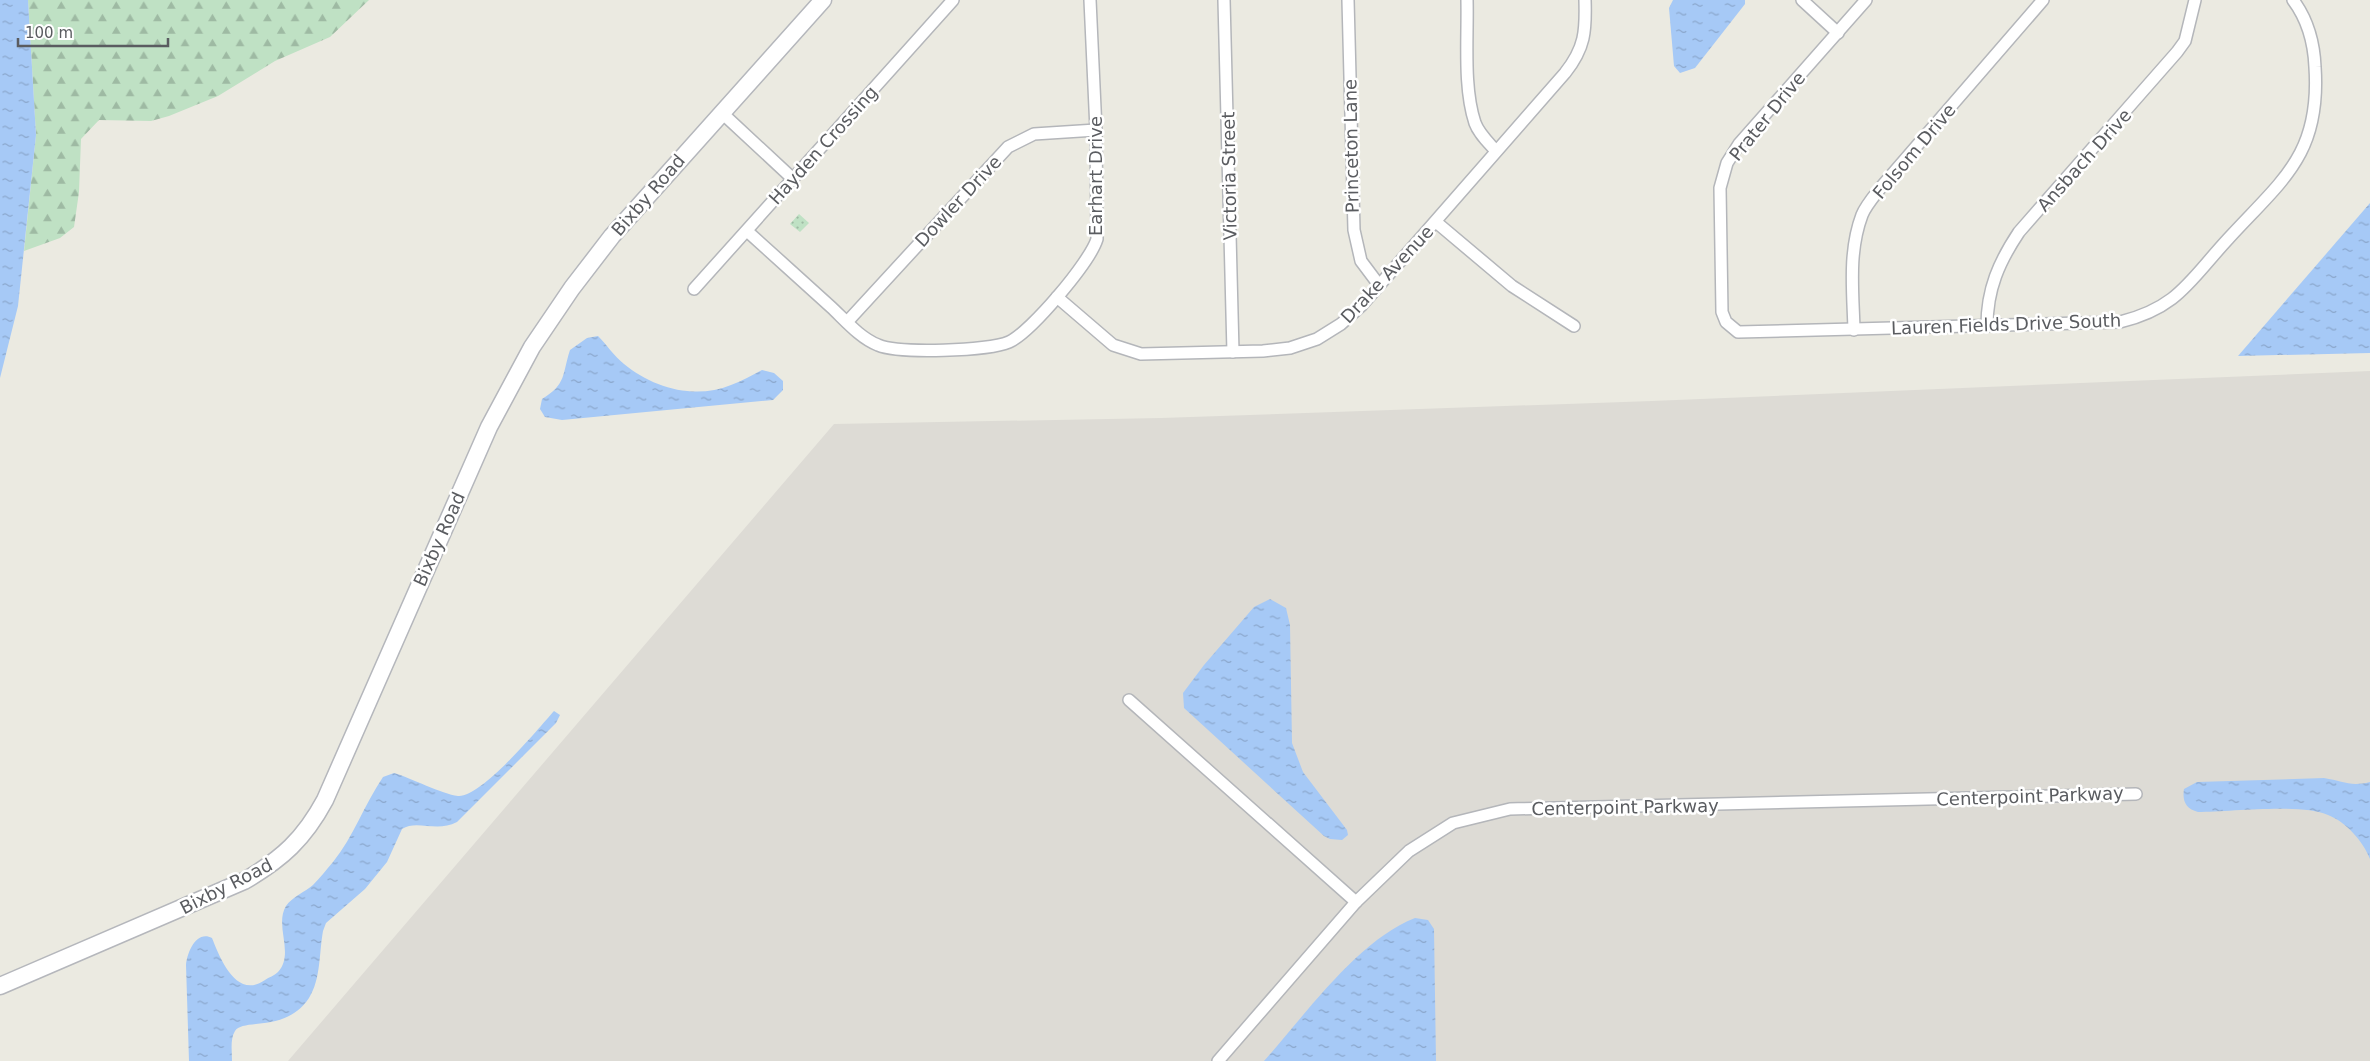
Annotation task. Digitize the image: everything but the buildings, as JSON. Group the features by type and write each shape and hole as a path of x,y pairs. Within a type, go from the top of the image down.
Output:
{"street":[{"name":"Bixby Road","path":"0,986 244,881 273,863 300,838 325,800 489,426 522,363 561,302 607,242 721,112 823,0"},
{"name":"Hayden Crossing","path":"694,289 954,0"},
{"name":"Earhart Drive","path":"747,231 847,322 877,345 887,348 940,349 994,346 1018,336 1056,297 1086,260 1093,250 1097,239 1096,130 1090,0"},
{"name":"Victoria Street","path":"1224,0 1233,352"},
{"name":"Princeton Lane","path":"1348,0 1354,230 1361,261 1380,285"},
{"path":"1467,0 1470,98 1478,129 1496,151"},
{"name":"Drake Avenue","path":"1056,297 1113,345 1126,351 1141,354 1233,352 1290,348 1317,339 1341,324 1380,285 1574,62 1585,33 1585,0"},
{"path":"1802,0 1838,33"},
{"name":"Prater Drive","path":"1743,333 1729,326 1722,312 1720,188 1727,163 1739,144 1866,0"},
{"name":"Folsom Drive","path":"1854,330 1852,264 1855,239 1863,213 1882,186 2043,0"},
{"name":"Ansbach Drive","path":"1987,326 1990,293 1995,271 2001,259 2019,232 2177,52 2185,41 2195,0"},
{"name":"Lauren Fields Drive South","path":"1743,333 2120,322 2143,316 2163,306 2174,299 2199,273 2284,178 2302,154 2308,139 2316,105 2315,58 2306,20 2293,0"},
{"path":"721,112 792,178"},
{"name":"Dowler Drive","path":"847,322 1008,147 1034,134 1096,130"},
{"path":"1436,222 1512,286 1574,326"},
{"path":"1129,700 1356,902"},
{"name":"Centerpoint Parkway","path":"1218,1061 1356,902 1409,851 1442,830 1465,819 1510,809 2136,794"}],"shaded area":[{"path":"2370,371 2370,1061 288,1061 834,424 1161,418 1652,401"}],"green space":[{"path":"28,0 369,0 330,37 275,61 218,96 169,116 151,121 99,120 81,139 79,192 74,227 60,238 24,251 36,135"},
{"path":"799,214 809,223 800,232 790,224"}],"water":[{"path":"0,0 28,0 36,135 18,306 0,378"},
{"path":"1673,0 1745,0 1745,4 1695,68 1680,73 1674,66 1669,8"},
{"path":"2370,203 2370,353 2238,356"},
{"path":"598,336 624,364 648,380 661,385 689,391 717,389 762,370 774,373 783,381 783,390 773,400 562,420 545,417 540,409 542,399 550,394 560,383 570,350 587,338"},
{"path":"1270,599 1286,608 1290,625 1292,743 1303,772 1347,830 1348,835 1342,840 1330,839 1324,836 1184,708 1183,693 1204,665 1254,607"},
{"path":"554,711 560,715 556,723 457,822 442,826 414,825 402,829 387,862 365,889 326,923 323,931 316,983 309,998 300,1009 278,1020 240,1027 235,1031 232,1038 232,1061 189,1061 186,965 190,949 197,940 206,936 212,938 231,974 238,981 246,985 255,985 275,975 283,965 285,956 282,922 286,906 313,885 333,862 347,842 383,777 394,773 451,795 468,794 494,775 509,761"},
{"path":"2324,778 2352,784 2370,782 2370,859 2363,846 2347,827 2335,818 2316,811 2265,809 2198,812 2188,807 2184,797 2184,789 2197,782"},
{"path":"1415,918 1428,920 1434,929 1436,1061 1264,1061 1315,1001 1353,961 1373,943"}]}
